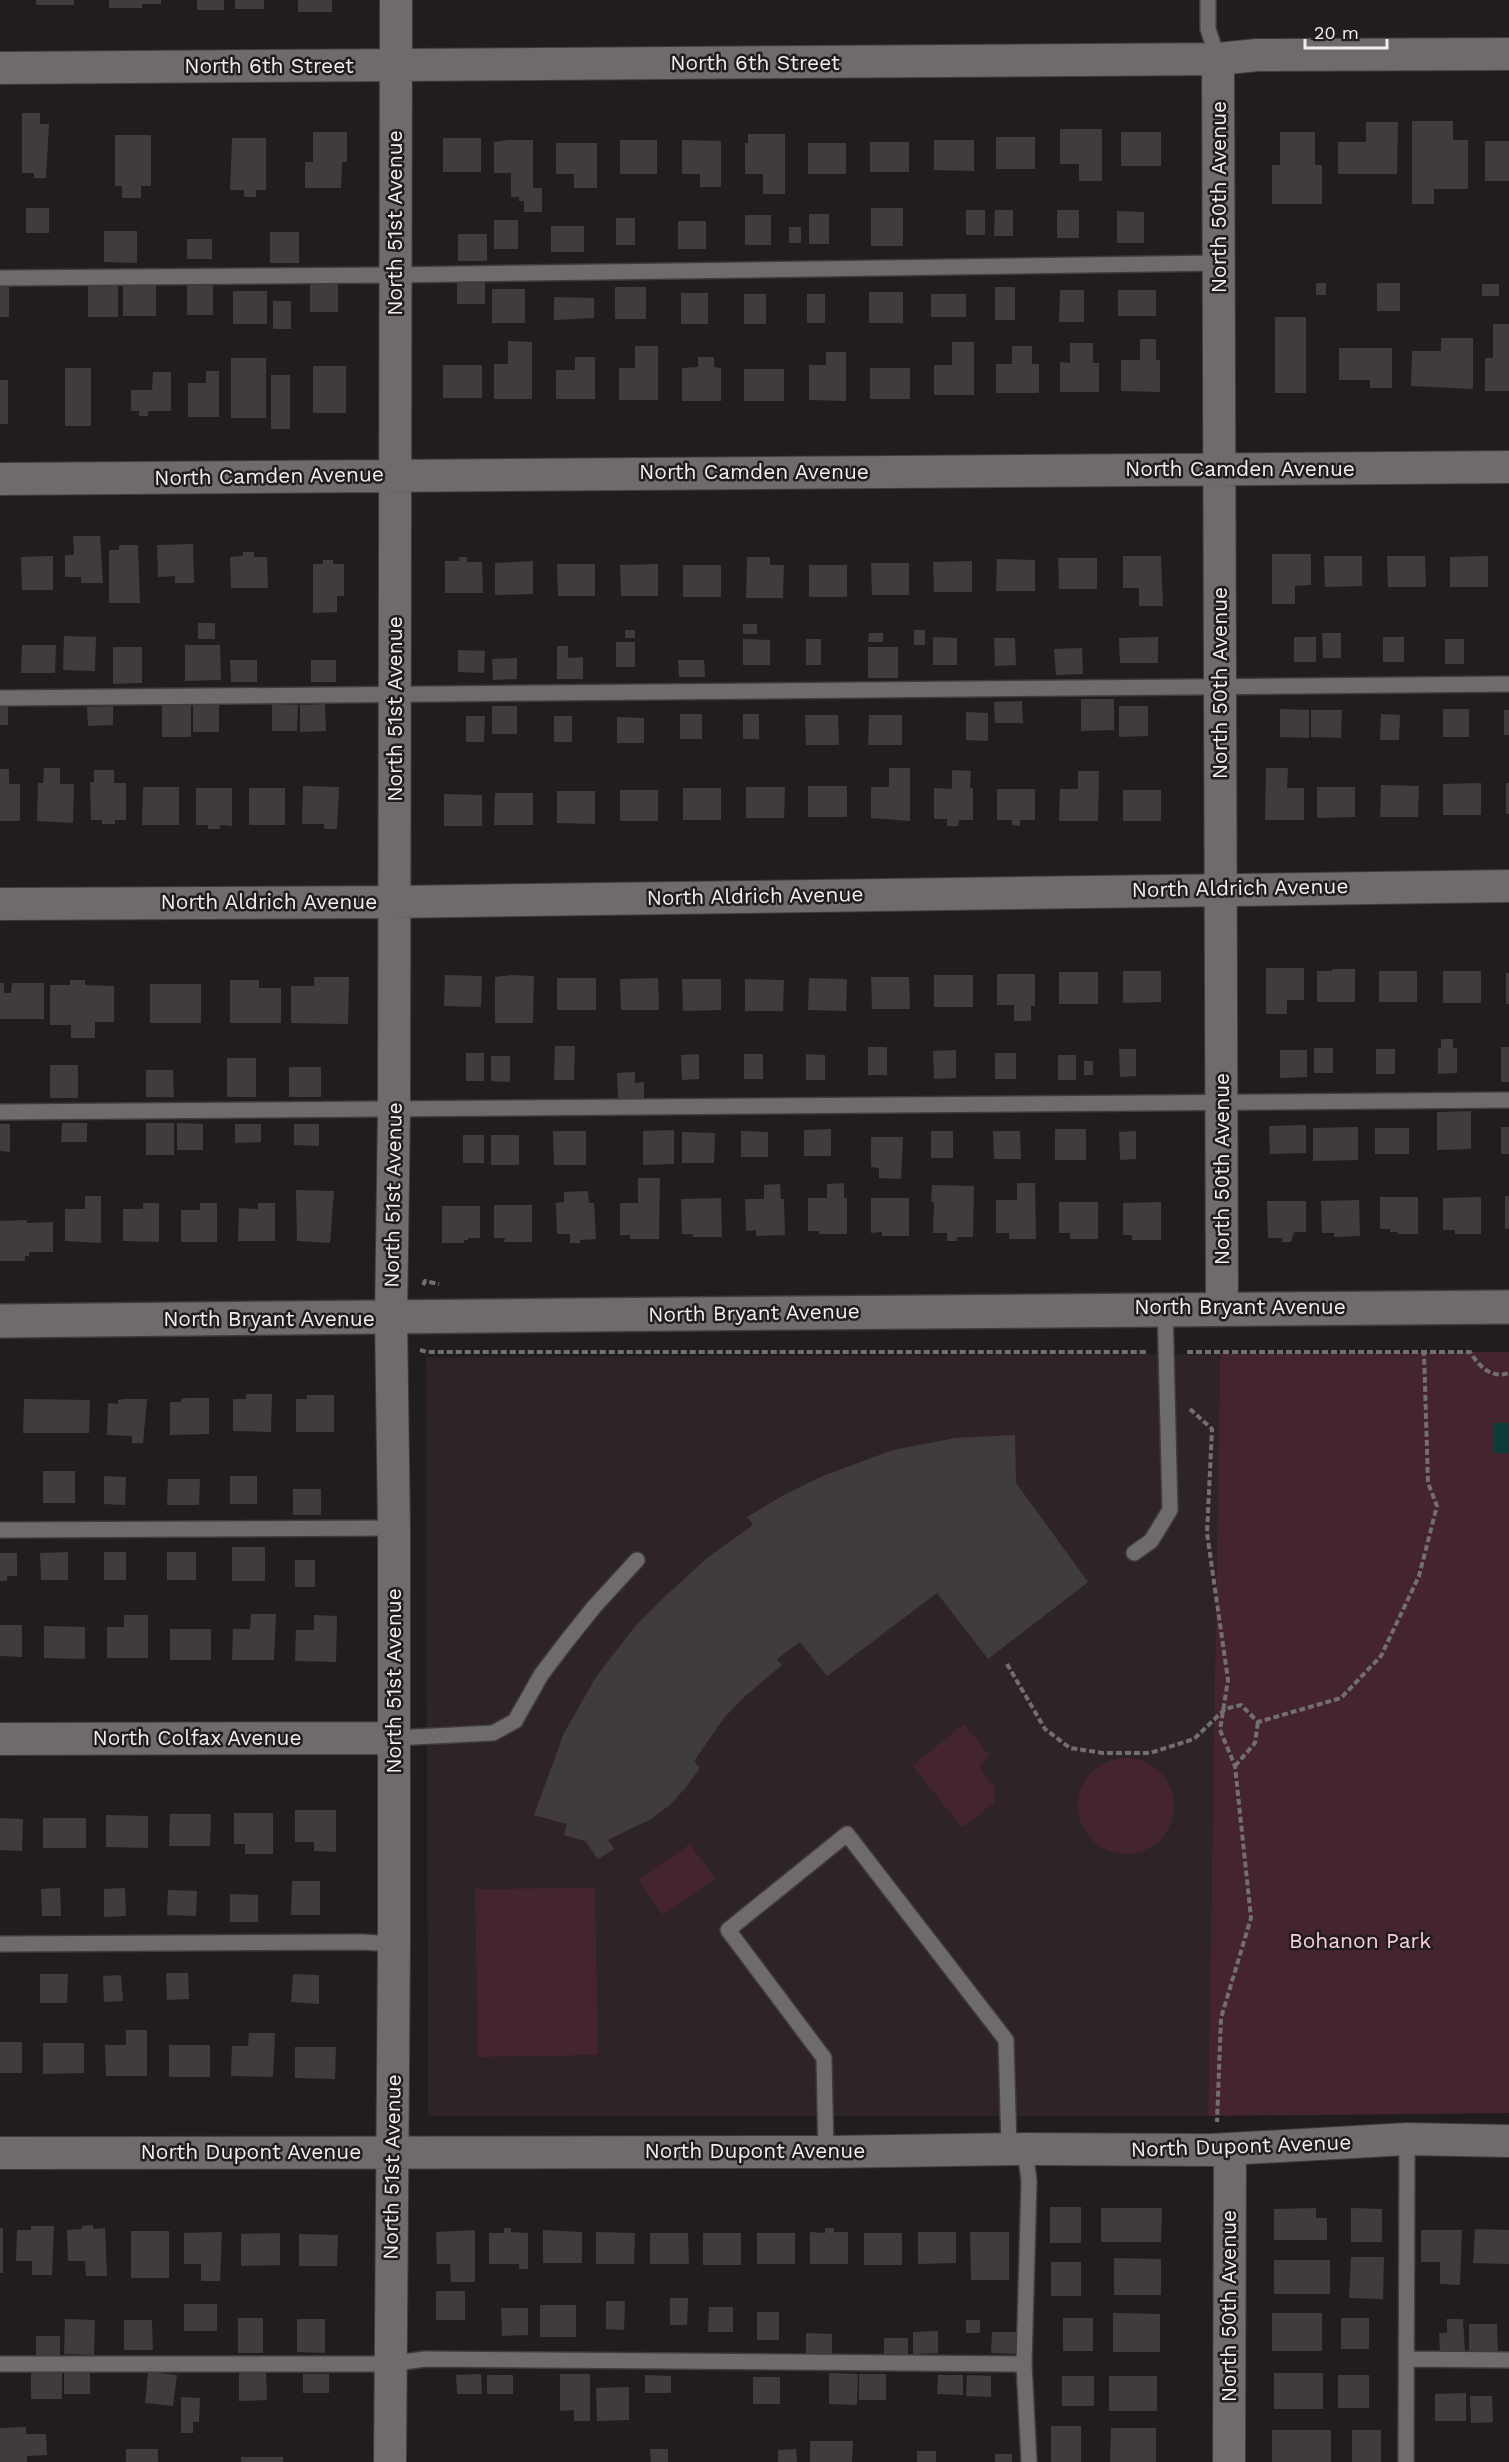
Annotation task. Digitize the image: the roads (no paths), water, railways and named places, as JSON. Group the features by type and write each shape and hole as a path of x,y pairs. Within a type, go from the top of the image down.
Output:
{"street":[{"name":"North 51st Avenue","path":"390,2462 394,1944 394,1528 391,1318 394,1110 396,0"},
{"name":"North 6th Street","path":"0,68 1218,59 1257,55 1509,54"},
{"name":"North 50th Avenue","path":"1218,59 1222,1307"},
{"name":"North Camden Avenue","path":"0,479 395,474 1509,467"},
{"name":"North Aldrich Avenue","path":"0,904 394,902 1221,888 1509,886"},
{"name":"North Bryant Avenue","path":"0,1321 1222,1307 1509,1307"},
{"name":"North Colfax Avenue","path":"0,1738 394,1738"},
{"name":"North 50th Avenue","path":"1223,2137 1229,2462"},
{"name":"North Dupont Avenue","path":"0,2153 826,2152 1017,2149 1223,2137 1509,2141"}],"lane":[{"path":"1208,0 1208,29 1218,59"},
{"path":"0,278 395,275 1219,263"},
{"path":"0,698 1509,684"},
{"path":"0,1112 1509,1100"},
{"path":"1134,1553 1151,1541 1170,1510 1165,1308"},
{"path":"0,1530 394,1528"},
{"path":"394,1738 493,1733 515,1720 541,1675 566,1642 637,1560"},
{"path":"826,2152 824,2058 728,1929 847,1834 1006,2040 1017,2149 1029,2181 1024,2364 1029,2462"},
{"path":"0,1944 362,1942 394,1944"},
{"path":"1406,2462 1407,2139"},
{"path":"1407,2359 1509,2360"},
{"path":"0,2364 390,2364 425,2360 1024,2364"}],"park label":[{"name":"Bohanon Park","path":"1360,1941"}]}
